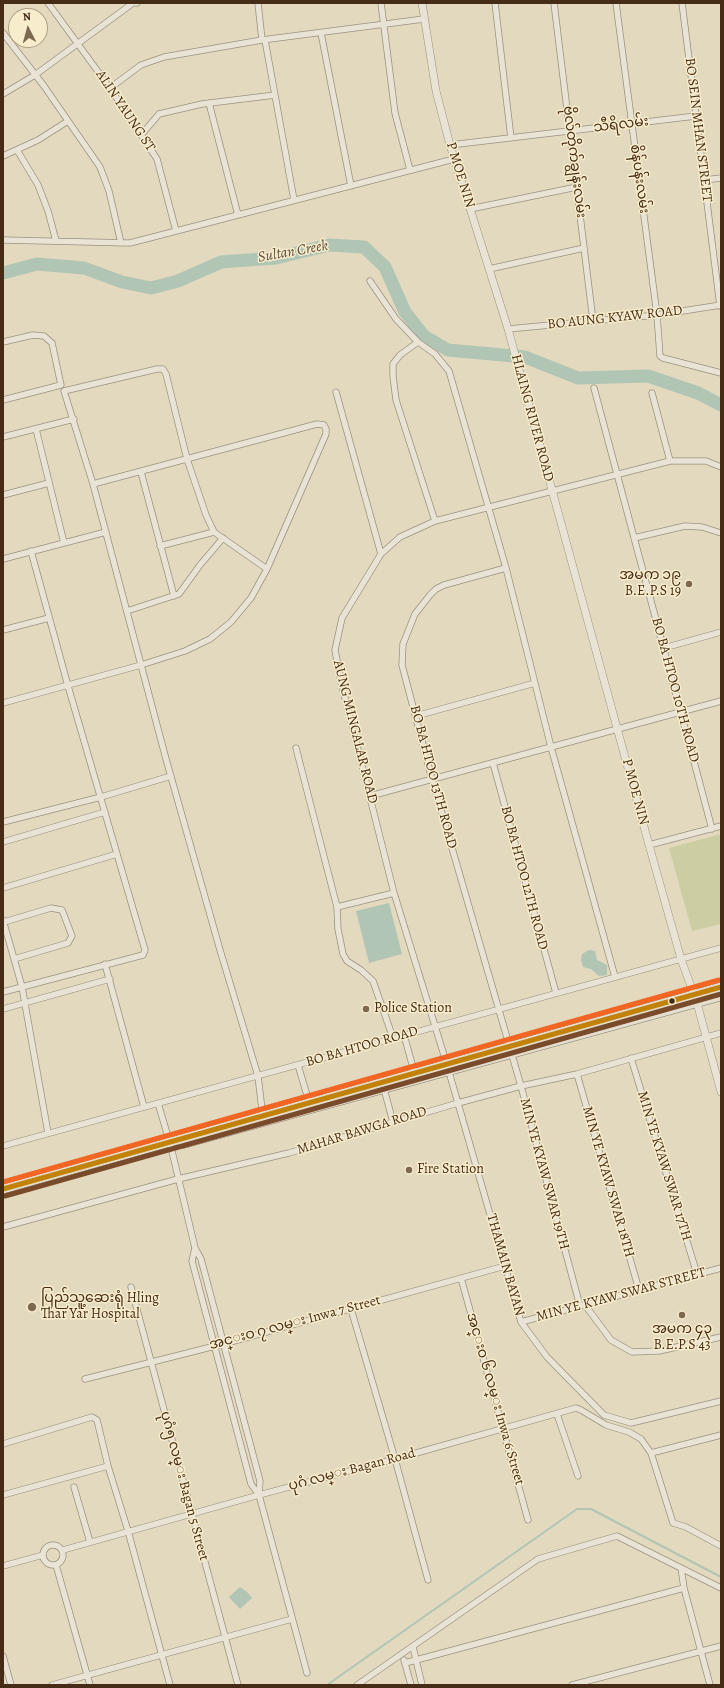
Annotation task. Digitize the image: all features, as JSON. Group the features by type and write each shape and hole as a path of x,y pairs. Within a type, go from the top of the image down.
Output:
{"main road":[{"path":"695,999 721,987"},
{"path":"263,1119 309,1102 415,1077 510,1048 695,999 721,996"},
{"path":"3,1189 263,1119 384,1089 415,1077"},
{"path":"3,1194 170,1144"}],"street":[{"name":"ALIN YAUNG ST","path":"48,3 78,42 142,134 157,159 176,231"},
{"path":"3,94 35,75 133,3 137,3"},
{"path":"258,3 263,40 275,95 294,200"},
{"path":"381,3 395,113 410,170"},
{"name":"P MOE NIN","path":"422,3 436,91 450,145 512,344"},
{"path":"495,3 512,138"},
{"name":"ဗိုလ်တိုက်ချွန်းလမ်း","path":"554,3 578,187 593,321"},
{"name":"စိန်ပန်းလမ်း","path":"616,3 657,315 660,356 662,358 721,373"},
{"name":"BO SEIN MHAN STREET","path":"682,3 720,306"},
{"path":"110,88 141,65 164,57 263,40 424,19"},
{"path":"3,32 100,167 109,191 121,243"},
{"path":"321,33 350,186"},
{"path":"142,134 159,114 209,103 275,95"},
{"path":"209,103 238,215"},
{"name":"သီရိလမ်း","path":"450,145 696,116"},
{"path":"3,156 38,140 68,121"},
{"path":"17,150 38,185 48,211 56,241"},
{"path":"3,240 130,243 454,159"},
{"path":"704,180 721,178"},
{"path":"470,209 578,187"},
{"path":"489,268 584,248"},
{"path":"370,281 396,319 418,342 435,354 449,371 506,568 551,747 615,977"},
{"name":"BO AUNG KYAW ROAD","path":"508,329 657,315 720,306"},
{"path":"3,342 33,335 44,336 52,343 61,385 74,419 93,484 171,776 220,950 258,1076 263,1119"},
{"path":"418,342 400,355 393,364 393,376 396,400 435,521"},
{"name":"HLAING RIVER ROAD","path":"512,344 552,491"},
{"path":"64,391 157,369 163,369 166,374 187,459 206,515 214,532 266,569"},
{"path":"3,400 61,385"},
{"name":"BO BA HTOO 10TH ROAD","path":"594,388 712,829"},
{"path":"336,392 381,554"},
{"path":"652,393 670,461"},
{"path":"3,437 74,419"},
{"path":"3,703 68,686 185,651 210,639 231,622 250,598 266,569 326,434 326,429 324,425 317,424 93,484"},
{"path":"36,429 64,543"},
{"name":"AUNG MINGALAR ROAD","path":"448,1068 394,893 340,682 335,650 342,618 381,554 400,537 435,521 670,461 706,461 721,467"},
{"path":"141,472 174,596"},
{"path":"3,495 49,483"},
{"name":"P MOE NIN","path":"552,491 681,959 707,1037 721,1092"},
{"path":"634,538 685,526 702,527 721,532"},
{"path":"3,559 106,532"},
{"path":"160,546 214,532"},
{"path":"127,611 179,594 200,565 223,538"},
{"path":"3,992 143,955 145,950 68,686 31,551"},
{"name":"BO BA HTOO 13TH ROAD","path":"506,568 440,587 430,595 415,614 403,644 402,665 432,779 510,1048"},
{"path":"3,630 49,618"},
{"path":"664,648 721,632"},
{"path":"416,716 535,683"},
{"path":"370,796 721,701"},
{"path":"296,748 337,907 338,930 343,954 348,961 373,981 393,1038"},
{"name":"BO BA HTOO 12TH ROAD","path":"493,763 556,993"},
{"path":"3,822 101,797 171,776"},
{"path":"3,842 106,812"},
{"path":"649,845 721,826"},
{"path":"3,887 118,854"},
{"path":"337,907 394,893"},
{"path":"14,959 68,943 72,936 62,910 51,908 3,921 22,987 48,1133"},
{"name":"BO BA HTOO ROAD","path":"3,1146 721,948"},
{"path":"105,964 144,1107"},
{"path":"3,1009 110,980"},
{"name":"MAHAR BAWGA ROAD","path":"3,1227 178,1179 289,1153 458,1103 521,1086 577,1074 721,1033"},
{"path":"404,1035 415,1077"},
{"name":"MIN YE KYAW SWAR 19TH","path":"510,1048 583,1306 611,1340 632,1352 658,1352 721,1338"},
{"name":"MIN YE KYAW SWAR 17TH","path":"631,1058 697,1274"},
{"path":"298,1064 309,1102"},
{"name":"THAMAIN BAYAN","path":"448,1068 521,1322 547,1357 604,1415 631,1423 721,1401"},
{"name":"MIN YE KYAW SWAR 18TH","path":"577,1074 639,1290"},
{"path":"384,1089 394,1122"},
{"path":"158,1103 170,1144 195,1248 201,1259 260,1481 259,1495 307,1673"},
{"path":"195,1248 192,1261 251,1484 259,1495"},
{"name":"အင္းဝ ၇ လမ္း Inwa 7 Street","path":"85,1379 223,1344 505,1266"},
{"name":"MIN YE KYAW SWAR STREET","path":"521,1322 721,1268"},
{"name":"အင္းဝ ၆ လမ္း Inwa 6 Street","path":"461,1278 528,1520"},
{"name":"ပုဂံ၅ လမ္း Bagan 5 Street","path":"131,1287 191,1515 238,1685"},
{"path":"351,1308 395,1459 428,1580"},
{"name":"ပုဂံ လမ္း Bagan Road","path":"63,1550 576,1408 606,1425 628,1432 641,1439 651,1453"},
{"path":"557,1414 578,1476"},
{"path":"3,1444 92,1417 97,1420 108,1466 128,1531 170,1685"},
{"path":"721,1435 651,1453 673,1522 686,1527 721,1546"},
{"path":"3,1495 108,1466"},
{"path":"74,1487 90,1542"},
{"path":"357,1685 538,1559 617,1536 721,1588"},
{"path":"51,1544 58,1545 63,1550 64,1557 56,1565 49,1564 44,1559 43,1555 45,1548 51,1544"},
{"path":"3,1566 43,1555"},
{"path":"56,1565 90,1685"},
{"path":"681,1568 684,1588 710,1685"},
{"path":"405,1663 684,1588"},
{"path":"52,1685 162,1656 292,1619"},
{"path":"572,1685 721,1646"},
{"path":"413,1647 422,1685"},
{"path":"402,1654 411,1685"},
{"path":"3,1656 11,1685"}],"green space":[{"path":"721,834 721,924 692,931 669,848"}],"shaded area":[{"path":"389,903 402,954 369,963 356,911"},
{"path":"589,950 595,951 597,960 607,965 607,975 599,976 591,969 583,967 581,960 582,954"},
{"path":"240,1587 252,1598 240,1609 229,1597"}],"waterway":[{"name":"Sultan Creek","path":"3,273 37,264 84,268 122,282 151,288 178,281 221,262 276,258 329,245 364,247 385,267 405,312 424,336 448,350 525,357 578,378 648,376 698,393 721,405"},
{"path":"327,1685 577,1509 591,1509 721,1577"}],"transit line":[{"path":"3,1182 719,980"},
{"path":"3,1189 721,987"},
{"path":"5,1196 721,994"}],"place":[{"name":"အမက ၁၉ B.E.P.S 19","path":"689,584"},
{"name":"Police Station","path":"366,1009"},
{"name":"Fire Station","path":"409,1170"},
{"name":"ပြည်သူ့ဆေးရုံ Hling Thar Yar Hospital","path":"32,1307"},
{"name":"အမက ၄၃ B.E.P.S 43","path":"682,1315"}]}
